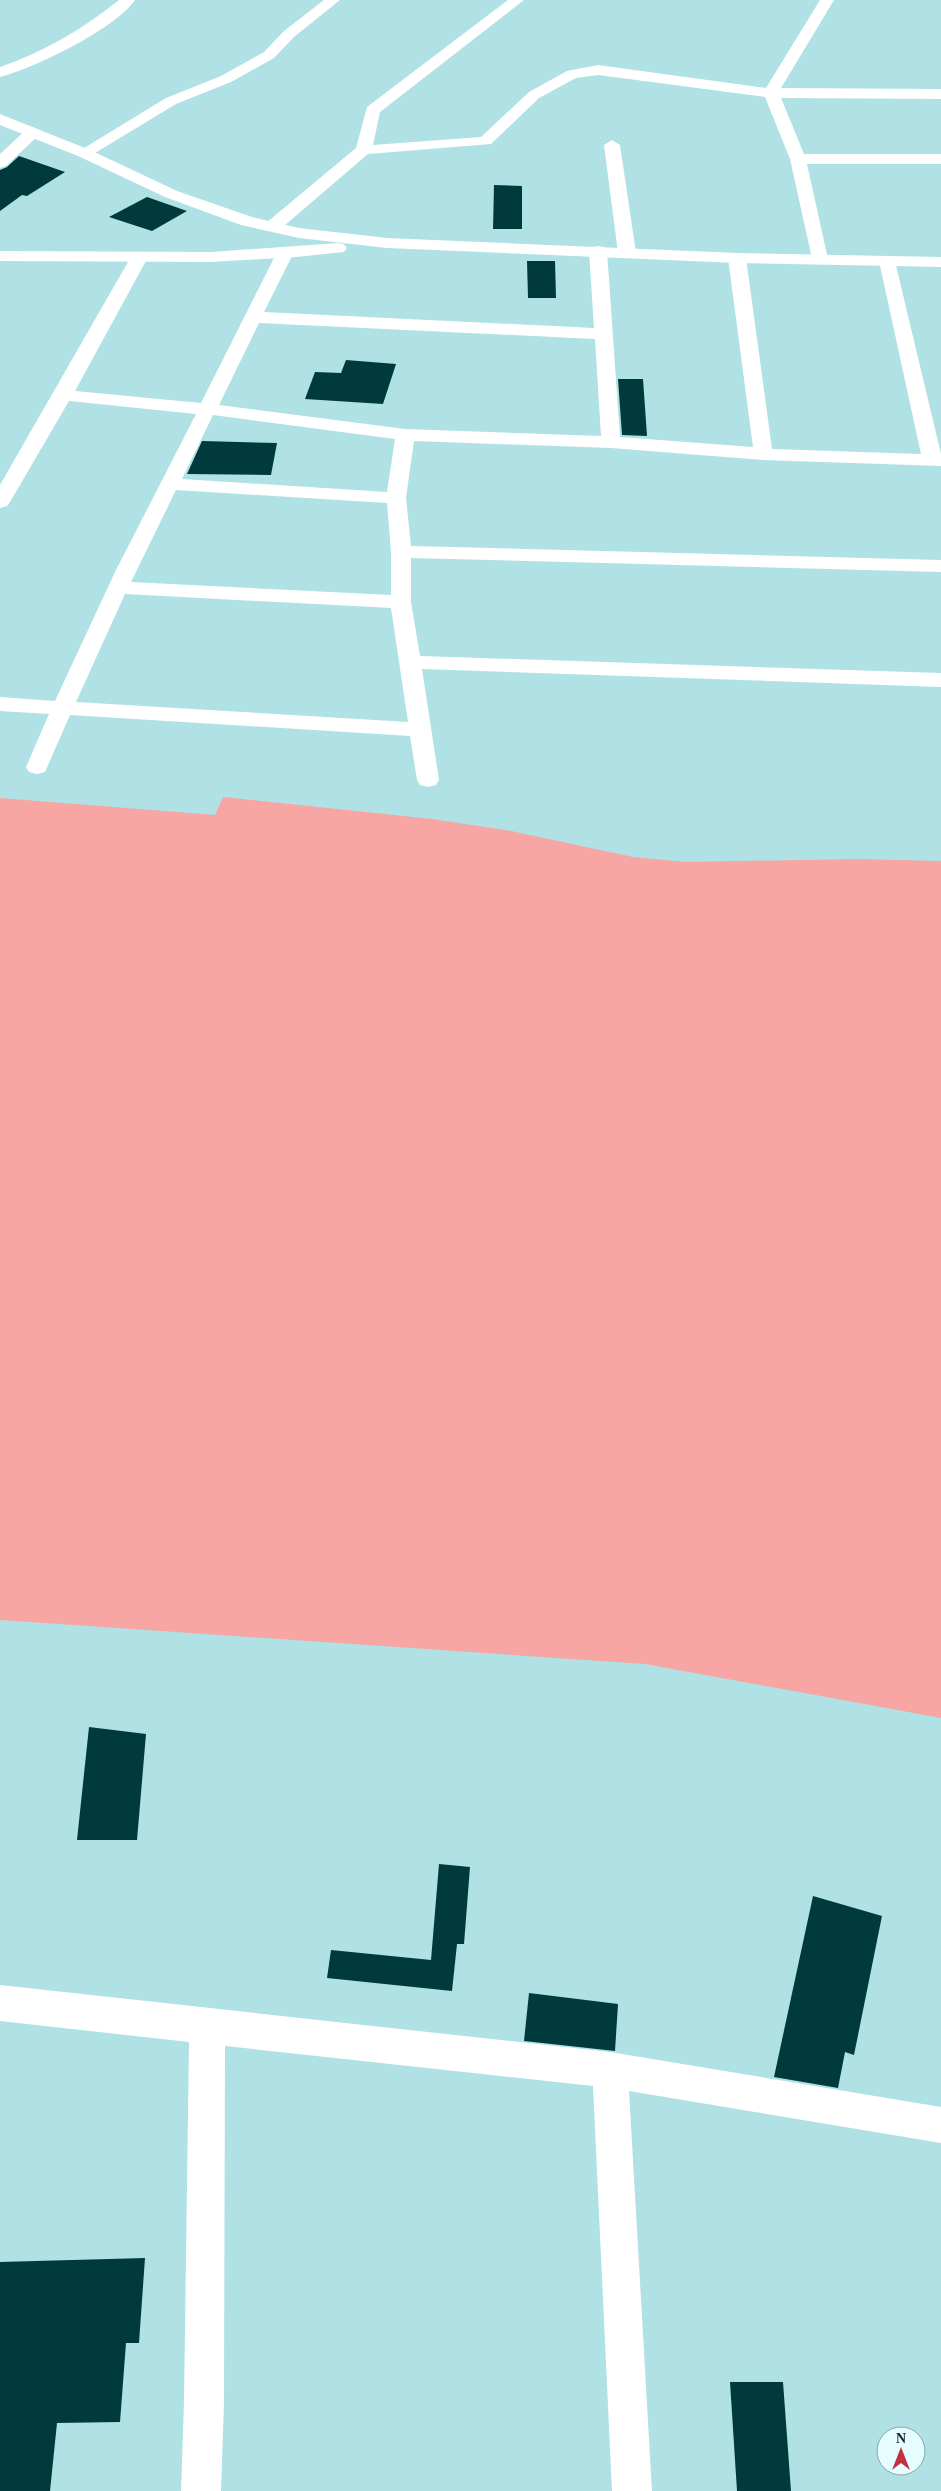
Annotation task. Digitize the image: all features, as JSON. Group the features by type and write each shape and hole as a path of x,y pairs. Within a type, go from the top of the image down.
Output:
{"street":[{"path":"0,72 31,63 70,43 128,0"},
{"path":"84,153 171,101 226,79 268,56 289,34 333,0"},
{"path":"364,150 373,110 517,0"},
{"path":"771,93 827,0"},
{"path":"272,227 364,150 485,141 534,95 572,74 598,70 771,93 941,94"},
{"path":"771,93 798,159 819,259"},
{"path":"0,118 84,153 171,194 272,227 331,238 387,243 736,258 941,262"},
{"path":"0,163 33,132"},
{"path":"612,145 627,253"},
{"path":"798,159 941,159"},
{"path":"0,256 138,260 284,254 387,243"},
{"path":"598,252 611,442"},
{"path":"37,767 62,708 168,484 254,317 284,254"},
{"path":"736,258 763,454"},
{"path":"0,502 63,395 138,260"},
{"path":"63,395 207,409 405,435 611,442 763,454 936,460 888,261"},
{"path":"254,317 604,334"},
{"path":"405,435 396,498 401,552 401,602 428,780"},
{"path":"168,484 396,498"},
{"path":"401,552 941,566"},
{"path":"119,588 401,602"},
{"path":"409,662 941,680"},
{"path":"0,704 421,730"},
{"path":"0,2003 610,2070 941,2125"},
{"path":"201,2491 204,2402 207,2025"},
{"path":"610,2070 632,2491"}],"shaded area":[{"path":"223,797 432,819 511,831 633,857 686,862 856,859 941,861 941,1718 645,1664 0,1620 0,798 215,815"}],"building":[{"path":"19,156 65,172 27,196 22,195 0,211 0,170 7,167"},
{"path":"494,185 522,186 522,229 493,229"},
{"path":"147,197 187,211 152,231 109,217"},
{"path":"527,261 555,261 556,298 528,298"},
{"path":"346,360 396,364 383,404 305,399 315,372 341,373"},
{"path":"618,379 643,379 647,436 622,435"},
{"path":"202,441 277,443 271,475 187,474"},
{"path":"89,1727 146,1734 137,1840 77,1840"},
{"path":"439,1864 470,1867 464,1944 457,1944 452,1991 327,1978 331,1950 431,1960"},
{"path":"813,1896 882,1916 854,2055 845,2052 838,2088 774,2077"},
{"path":"529,1993 618,2004 615,2051 524,2041"},
{"path":"145,2258 139,2343 126,2343 120,2422 57,2423 50,2491 0,2491 0,2262"},
{"path":"730,2382 783,2382 791,2491 737,2491"}]}
